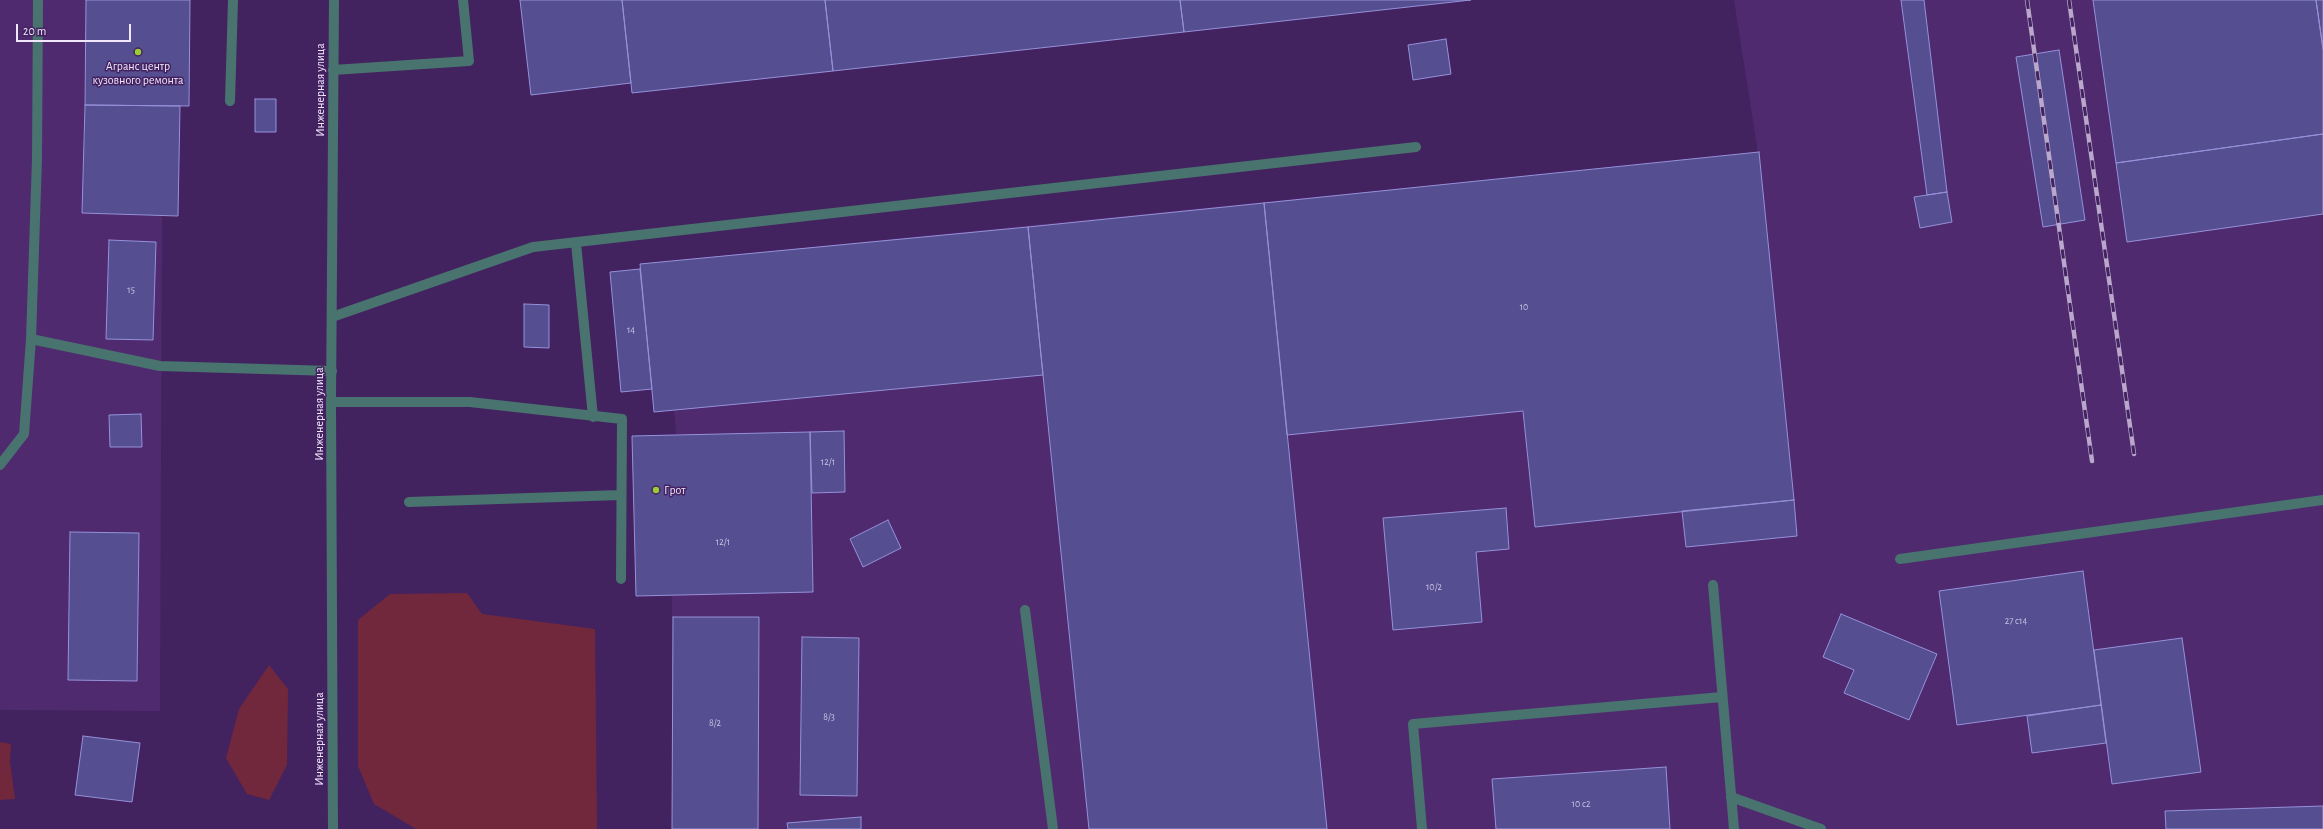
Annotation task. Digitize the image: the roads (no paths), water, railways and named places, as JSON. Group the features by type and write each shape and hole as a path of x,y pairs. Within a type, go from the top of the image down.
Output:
{"street":[{"path":"0,465 24,434 31,340 38,159 38,0"},
{"path":"230,101 233,0"},
{"name":"Инженерная улица","path":"333,829 331,402 334,0"},
{"path":"333,70 469,61 463,0"},
{"path":"332,316 533,247 1416,147"},
{"path":"576,243 593,417"},
{"path":"31,340 160,366 332,371"},
{"path":"331,402 470,402 593,417 622,419 620,494 621,579"},
{"path":"409,502 620,494"},
{"path":"1900,559 2323,500"},
{"path":"1713,585 1734,829"},
{"path":"1025,610 1053,829"},
{"path":"1422,829 1413,724 1722,697"},
{"path":"1731,797 1821,829"}],"railway":[{"path":"2027,0 2092,461"},
{"path":"2069,0 2134,454"}],"place":[{"name":"Агранс центр кузовного ремонта","path":"138,52"},
{"name":"Грот","path":"656,490"}]}
